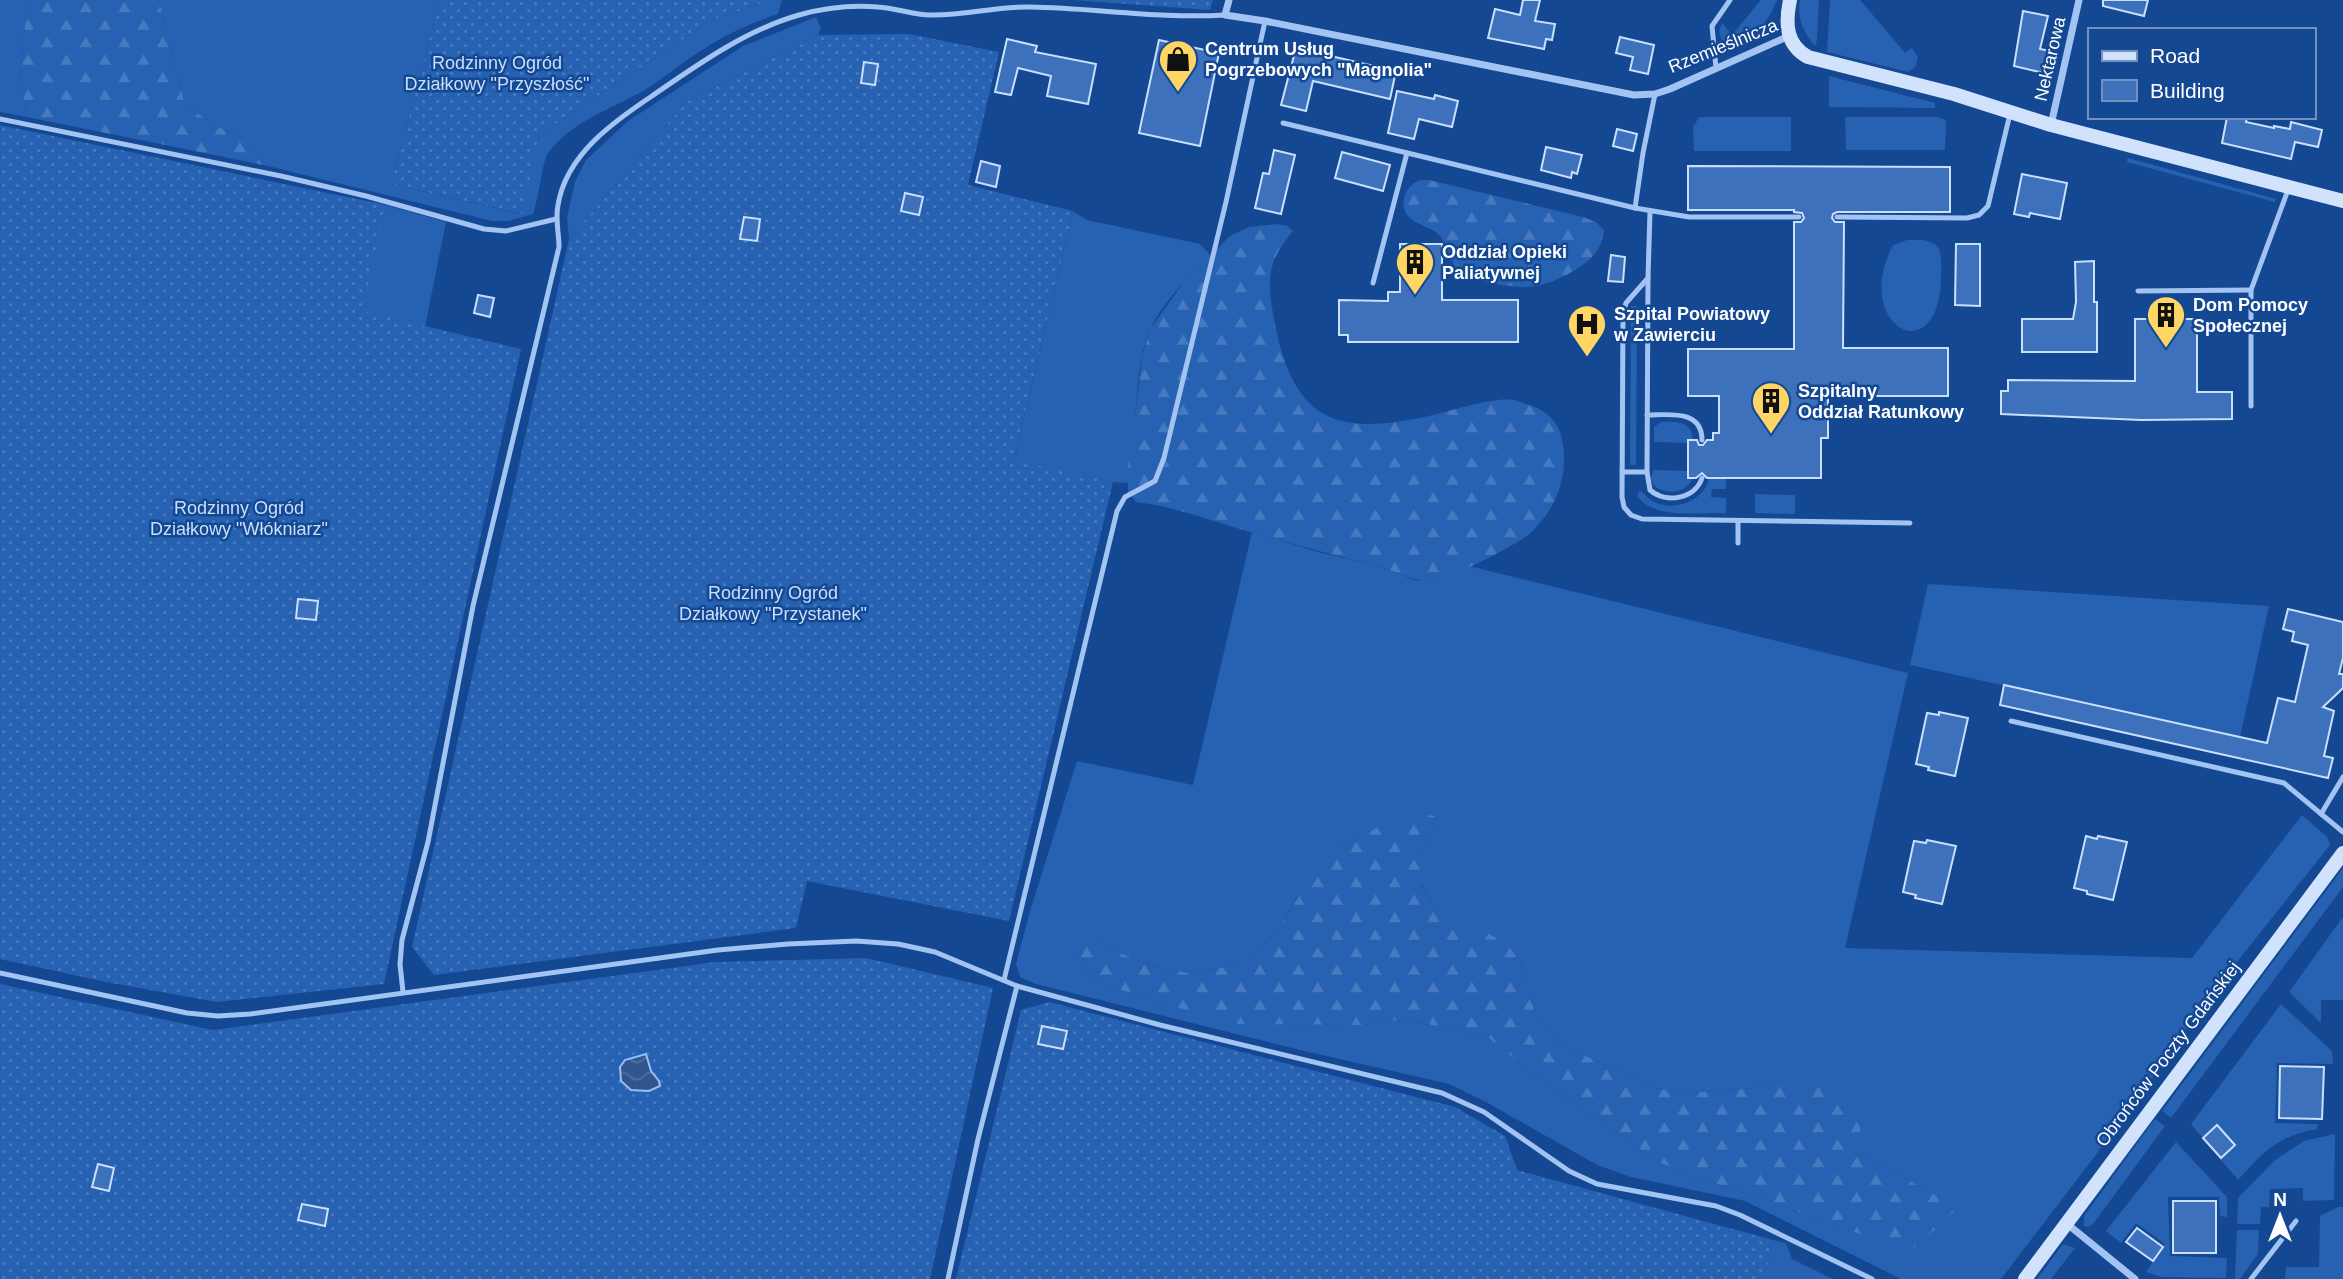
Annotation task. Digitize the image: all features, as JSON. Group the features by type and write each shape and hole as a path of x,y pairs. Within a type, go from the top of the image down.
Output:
{"street":[{"path":"1225,15 1229,0"},
{"path":"1789,36 1787,23 1790,0"},
{"name":"Nektarowa","path":"2051,125 2079,0"},
{"name":"Rzemieślnicza","path":"1225,15 1614,93 1655,94 1789,36 1797,51 1823,62 1931,88 2051,125 2343,201"},
{"name":"Obrońców Poczty Gdańskiej","path":"2025,1279 2343,853"},
{"path":"2066,1223 2136,1279"}],"lane":[{"path":"1716,68 1712,26 1730,0"},
{"path":"403,992 400,964 402,940 428,842 473,606 559,247 556,219 558,203 575,161 625,114 731,45 798,15 859,7 878,7 928,15 1001,7 1031,7 1183,17 1225,15"},
{"path":"1004,980 1117,511 1125,497 1155,481 1164,458 1226,202 1265,21"},
{"path":"1635,208 1655,94"},
{"path":"1837,217 1967,218 1979,215 1988,206 2011,111"},
{"path":"0,119 281,176 366,196 484,229 506,230 556,219"},
{"path":"1283,123 1650,211 1689,217 1799,217"},
{"path":"1373,283 1407,153"},
{"path":"2251,405 2251,290 2289,187"},
{"path":"1650,211 1647,415 1647,471 1650,490 1666,497 1686,495 1697,488 1702,478"},
{"path":"1648,278 1626,303 1623,314 1622,497 1624,507 1631,515 1642,519 1910,523"},
{"path":"2138,291 2251,290"},
{"path":"1647,415 1692,418 1700,426 1702,440"},
{"path":"1622,471 1647,471"},
{"path":"1738,521 1738,543"},
{"path":"2011,721 2284,783 2343,832"},
{"path":"2321,814 2343,777"},
{"path":"0,973 187,1013 218,1016 292,1009 718,950 856,941 898,944 935,952 1017,986 1160,1025 1442,1093 1485,1112 1569,1171 1597,1184 1716,1206 1872,1279"},
{"path":"948,1279 978,1139 1017,986"},
{"path":"2251,1279 2296,1221"}],"green space":[{"path":"0,0 27,0 20,79 27,117 0,112"},
{"path":"27,0 159,0 185,105 219,127 248,141 268,166 27,117 20,79"},
{"path":"159,0 440,0 391,184 521,214 540,134 712,20 771,0 782,0 778,14 718,40 643,91 568,132 547,156 533,214 509,221 492,221 268,166 248,141 219,127 185,105"},
{"name":"Rodzinny Ogród Działkowy \"Przyszłość\"","path":"440,0 771,0 712,20 540,134 522,214 391,184"},
{"path":"1073,0 1213,0 1210,10"},
{"path":"1761,0 1777,0 1770,15 1754,33 1733,45 1721,39 1719,31 1722,23 1732,35"},
{"path":"1800,0 1819,0 1815,46 1802,24"},
{"path":"1830,0 1860,0 1905,53 1912,48 1918,58 1915,67 1908,72 1827,52"},
{"path":"816,17 821,28 818,35 687,101 569,239 567,217 575,182 586,160 628,121 743,46"},
{"name":"Rodzinny Ogród Działkowy \"Przystanek\"","path":"909,34 999,52 968,185 1073,211 1014,460 1113,482 1009,921 807,881 796,928 434,975 412,947 569,239 687,101 818,35"},
{"path":"1829,76 1935,103 1935,108 1829,107"},
{"path":"1699,117 1791,117 1791,151 1694,151 1693,127"},
{"path":"1845,117 1938,117 1946,120 1945,150 1846,150"},
{"name":"Rodzinny Ogród Działkowy \"Włókniarz\"","path":"0,125 386,205 362,311 521,349 384,984 217,1002 0,959"},
{"path":"2128,158 2276,199 2275,202 2127,162"},
{"path":"1420,180 1583,217 1596,222 1604,230 1603,237 1598,249 1585,263 1546,284 1520,287 1474,278 1456,268 1438,234 1406,213 1404,196 1410,186"},
{"path":"386,205 446,222 425,327 361,311"},
{"path":"1073,211 1087,220 1200,244 1211,256 1169,300 1150,330 1139,374 1128,483 1014,461"},
{"path":"1276,224 1287,226 1293,231 1277,253 1270,274 1270,297 1275,324 1284,359 1296,385 1311,404 1329,416 1350,423 1375,424 1404,421 1486,402 1515,400 1539,409 1553,420 1563,445 1561,482 1553,505 1528,535 1465,569 1431,581 1408,577 1371,564 1284,542 1185,512 1136,502 1128,491 1128,461 1142,357 1150,329 1184,282 1230,236 1249,227"},
{"path":"1907,240 1923,240 1935,244 1941,258 1937,305 1927,324 1914,331 1901,328 1889,317 1882,298 1883,274 1893,245"},
{"path":"1631,306 1637,306 1636,465 1630,465"},
{"path":"1661,422 1677,422 1686,426 1690,429 1693,440 1688,440 1688,443 1654,442 1654,427"},
{"path":"1653,470 1688,471 1688,478 1693,478 1681,490 1665,491 1654,486 1651,479"},
{"path":"1709,478 1726,478 1726,489 1712,489 1711,497 1726,498 1726,513 1666,512 1655,509 1638,497 1641,491 1650,500 1662,505 1679,505 1701,493"},
{"path":"1755,494 1795,495 1795,514 1755,513"},
{"path":"1252,532 1318,552 1375,565 1415,580 1435,581 1469,566 1908,673 1845,948 2192,958 2302,815 2327,837 2330,845 2202,1006 2131,1109 2001,1279 1901,1279 1745,1201 1631,1177 1597,1165 1449,1084 1300,1050 1036,984 1020,977 1016,964 1077,761 1193,785","holes":["1410,813 1435,816 1432,830 1421,852 1421,884 1433,905 1520,959 1536,1017 1560,1044 1655,1088 1689,1093 1755,1088 1787,1080 1857,1153 1934,1194 1953,1211 1917,1247 1831,1225 1782,1205 1691,1176 1657,1161 1546,1084 1490,1039 1452,1028 1398,1020 1363,1025 1281,1024 1191,1011 1094,980 1074,952 1096,942 1151,966 1195,974 1228,966 1259,950 1279,928 1297,898 1341,845"]},
{"path":"1928,584 2269,606 2240,737 1910,665"},
{"path":"1410,812 1435,816 1432,830 1421,852 1421,885 1433,905 1504,942 1520,959 1536,1017 1560,1044 1655,1088 1689,1093 1755,1088 1787,1080 1830,1084 1861,1124 1857,1153 1934,1194 1954,1211 1917,1247 1889,1243 1691,1176 1657,1161 1546,1084 1490,1039 1452,1028 1398,1020 1363,1025 1236,1024 1147,999 1094,980 1074,952 1076,944 1096,942 1151,966 1195,974 1228,966 1259,950 1279,928 1312,875 1341,845"},
{"path":"2343,868 2343,887 2171,1118 2162,1111"},
{"path":"2343,917 2343,1000 2321,1000 2321,1023 2289,992"},
{"path":"866,958 993,988 930,1279 0,1279 0,984 213,1030 716,962"},
{"path":"1049,1002 1455,1107 1505,1136 1517,1170 1773,1240 1764,1279 956,1279 1021,1010"},
{"path":"2281,1004 2332,1051 2333,1064 2277,1063 2275,1123 2318,1124 2317,1129 2292,1136 2273,1146 2238,1180 2191,1124"},
{"path":"2155,1119 2165,1126 2093,1224 2084,1226 2084,1216"},
{"path":"2335,1134 2334,1200 2303,1201 2303,1188 2270,1189 2269,1207 2261,1207 2260,1224 2237,1224 2238,1198 2275,1160 2304,1141"},
{"path":"2176,1142 2227,1197 2227,1217 2220,1216 2219,1197 2168,1197 2170,1256 2227,1258 2226,1278 2161,1277 2146,1272 2165,1244 2136,1223 2121,1243 2106,1231"},
{"path":"2343,1207 2343,1279 2285,1279 2286,1267 2319,1267 2320,1216"},
{"path":"2237,1230 2259,1230 2258,1254 2240,1279 2235,1279"},
{"path":"1773,1240 1786,1243 1792,1259 1833,1279 1764,1279"},
{"path":"2063,1244 2075,1248 2051,1279 2037,1279"}],"water":[{"path":"646,1054 651,1071 660,1086 649,1091 631,1090 621,1081 620,1067 625,1060"}],"building":[{"path":"1523,0 1540,0 1535,21 1555,24 1552,40 1546,39 1544,49 1488,38 1495,9 1520,15"},
{"path":"2103,0 2148,0 2144,16 2103,6"},
{"path":"2023,11 2048,16 2040,49 2050,51 2044,73 2014,66"},
{"path":"1620,37 1654,45 1648,74 1630,70 1633,57 1616,53"},
{"path":"1007,39 1037,46 1035,52 1096,64 1088,104 1047,96 1051,76 1018,68 1011,95 995,92"},
{"name":"Centrum Usług Pogrzebowych \"Magnolia\"","path":"1159,40 1219,53 1200,146 1139,133"},
{"path":"1296,48 1396,71 1390,99 1313,81 1306,111 1281,105"},
{"path":"864,62 878,64 875,85 861,83"},
{"path":"1397,91 1434,99 1435,95 1458,101 1452,127 1419,119 1414,139 1388,133"},
{"path":"2227,119 2247,119 2246,122 2290,129 2291,122 2322,130 2318,147 2295,142 2291,159 2222,143"},
{"path":"1617,129 1637,134 1633,151 1613,146"},
{"path":"1546,147 1582,155 1577,174 1572,172 1571,178 1541,170"},
{"path":"1274,150 1295,155 1281,214 1255,208 1263,173 1269,174"},
{"path":"1342,152 1390,165 1383,191 1335,178"},
{"path":"981,161 1000,166 996,187 976,182"},
{"path":"1688,166 1950,167 1950,212 1837,212 1832,218 1835,222 1844,222 1843,348 1948,348 1948,396 1828,396 1828,438 1821,438 1821,478 1707,478 1702,473 1696,478 1688,478 1688,440 1697,440 1699,445 1703,445 1707,440 1713,440 1713,433 1719,433 1719,396 1688,396 1688,349 1794,349 1794,222 1801,222 1804,218 1802,213 1794,210 1688,210"},
{"path":"2022,174 2067,183 2060,219 2030,213 2029,217 2014,214"},
{"path":"905,193 923,197 919,215 901,211"},
{"path":"744,217 760,219 757,241 740,239"},
{"name":"Oddział Opieki Paliatywnej","path":"1400,244 1442,244 1442,300 1518,300 1518,342 1348,342 1348,335 1339,335 1339,300 1388,301 1388,292 1400,292"},
{"path":"1956,244 1980,244 1980,306 1955,305"},
{"path":"1611,255 1625,257 1623,282 1608,281"},
{"path":"2094,261 2097,352 2022,352 2022,319 2073,319 2076,302 2075,262"},
{"path":"478,295 494,298 490,317 474,313"},
{"name":"Dom Pomocy Społecznej","path":"2135,319 2197,319 2197,392 2232,392 2232,419 2141,420 2001,414 2001,391 2008,391 2008,380 2135,381"},
{"path":"298,599 318,601 316,620 296,618"},
{"path":"2288,609 2343,622 2343,658 2339,674 2343,674 2343,688 2323,707 2334,711 2324,756 2333,758 2328,778 2000,705 2004,685 2267,743 2278,698 2295,702 2308,645 2292,641 2294,632 2283,629"},
{"path":"1939,712 1968,718 1955,776 1928,770 1929,767 1916,764 1927,713 1939,715"},
{"path":"2086,836 2127,842 2113,900 2074,888"},
{"path":"1927,840 1956,846 1942,904 1915,898 1916,895 1903,892 1914,841 1926,843"},
{"path":"1042,1026 1067,1031 1063,1049 1038,1044"},
{"path":"2280,1066 2324,1067 2322,1119 2279,1118"},
{"path":"2217,1125 2235,1145 2221,1158 2203,1138"},
{"path":"98,1164 114,1168 109,1191 92,1187"},
{"path":"2173,1201 2216,1201 2216,1253 2173,1253"},
{"path":"302,1204 328,1209 325,1226 298,1220"},
{"path":"2137,1228 2163,1247 2153,1261 2126,1242"}],"place":[{"name":"Centrum Usług Pogrzebowych \"Magnolia\"","path":"1178,93"},
{"name":"Oddział Opieki Paliatywnej","path":"1415,296"},
{"name":"Dom Pomocy Społecznej","path":"2166,349"},
{"name":"Szpital Powiatowy w Zawierciu","path":"1587,358"},
{"name":"Szpitalny Oddział Ratunkowy","path":"1771,435"}]}
